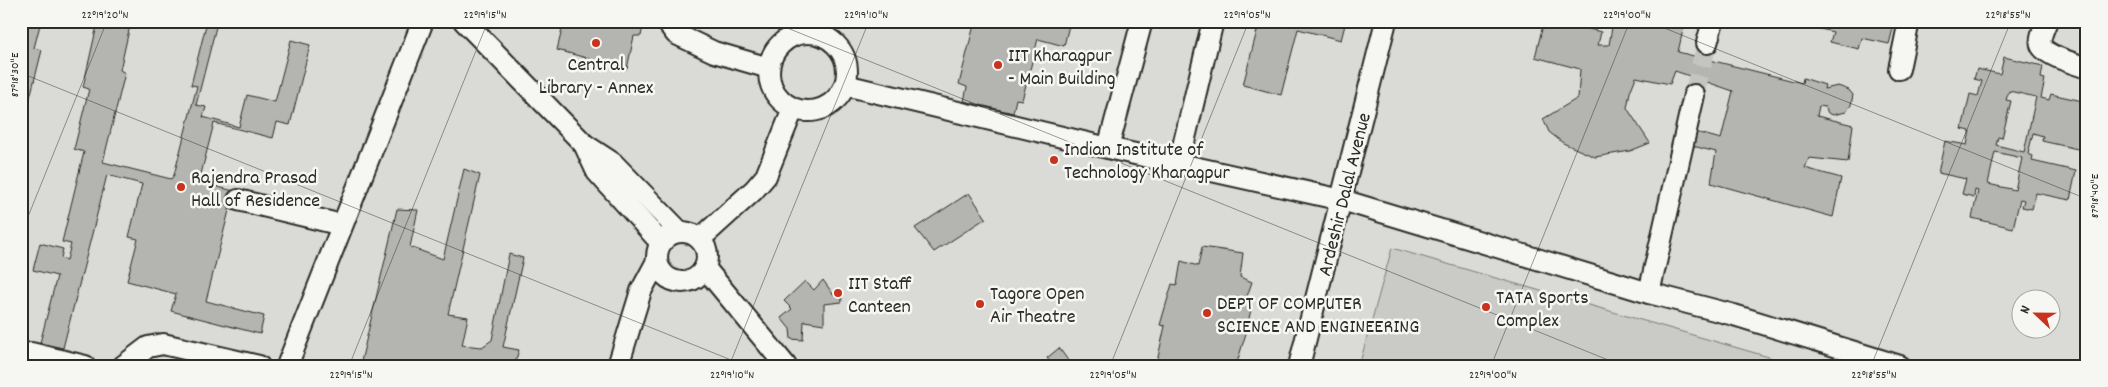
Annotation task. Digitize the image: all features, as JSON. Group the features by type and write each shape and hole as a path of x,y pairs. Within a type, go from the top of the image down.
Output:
{"street":[{"path":"287,366 423,21"},
{"path":"464,21 584,144 613,163 680,232"},
{"path":"666,21 676,34 714,52 769,68"},
{"path":"1108,148 1142,21"},
{"path":"1179,163 1213,21"},
{"name":"Ardeshir Dalal Avenue","path":"1299,366 1386,21"},
{"path":"1707,43 1713,21"},
{"path":"1899,69 1909,21"},
{"path":"2046,21 2041,40 2042,46 2047,52 2087,68"},
{"path":"803,33 816,34 828,39 838,48 845,59 847,72 845,85 838,97 828,106 804,112 782,102 774,92 770,81 769,68 772,56 779,45 790,37 803,33"},
{"path":"845,85 1108,148 1342,200 1649,294 1734,315 1900,366"},
{"path":"1649,294 1694,95"},
{"path":"700,239 754,190 766,176 792,108"},
{"path":"584,144 597,172 659,252 664,275 678,282 694,280 705,268 707,252 700,239 694,234 680,232 666,238 659,252 641,291 618,366"},
{"path":"238,200 342,225"},
{"path":"705,268 786,366"},
{"path":"123,366 155,344 259,366"},
{"path":"32,353 85,366"}],"shaded area":[{"name":"Indian Institute of Technology Kharagpur","path":"21,21 2087,21 2087,366 21,366"},
{"name":"TATA Sports Complex","path":"1392,248 1800,366 1359,366"}],"building":[{"path":"21,21 41,21 34,48 42,50 21,133"},
{"name":"Rajendra Prasad Hall of Residence","path":"98,21 131,21 120,70 125,73 103,162 171,179 174,175 197,86 191,85 207,21 217,23 196,105 206,107 203,117 239,127 247,95 275,102 291,40 310,45 290,125 277,122 273,138 214,123 199,182 234,191 206,301 264,316 260,334 171,311 176,294 127,281 138,239 129,237 142,184 107,175 63,348 40,343 57,276 33,270 40,243 63,249 61,258 67,260 71,244 62,242 84,152 74,149 89,89 83,87"},
{"name":"Central Library - Annex","path":"564,21 644,21 641,36 634,36 627,69 557,50"},
{"name":"IIT Kharagpur - Main Building","path":"975,21 1070,21 1064,46 1038,39 1022,100 1016,99 1013,113 964,101 967,87 959,84"},
{"path":"1240,21 1346,21 1341,40 1298,29 1281,95 1243,85 1258,27"},
{"path":"1544,21 1557,21 1601,32 1598,45 1609,45 1613,21 1685,21 1678,52 1802,83 1803,78 1825,85 1824,89 1838,86 1849,90 1853,95 1851,105 1846,112 1833,115 1828,113 1825,107 1819,106 1817,116 1853,125 1848,162 1809,158 1805,168 1841,178 1833,217 1711,183 1716,152 1689,145 1692,131 1721,139 1733,91 1675,71 1670,84 1636,77 1630,92 1627,108 1650,143 1630,151 1595,157 1563,143 1549,132 1543,119 1578,98 1580,69 1535,57"},
{"path":"1786,21 1895,21 1889,44 1862,38 1859,49 1830,42 1833,32"},
{"path":"2004,57 2043,66 2041,78 2045,79 2041,98 2049,100 2051,94 2087,102 2087,130 2082,150 2042,141 2043,136 2033,133 2028,154 2033,156 2032,161 2076,171 2070,200 2036,193 2032,209 2022,207 2024,200 2020,199 2013,228 1972,218 1978,191 1975,190 1974,197 1962,194 1966,179 1938,173 1945,141 1967,145 1970,131 1962,129 1970,94 1978,96 1982,81 1974,79 1977,69 2000,74","holes":["2009,91 2036,97 2024,152 1996,145 1998,137 2002,138 2011,101 2006,100","1995,152 2022,158 2015,190 1988,184"]},
{"path":"21,143 25,144 21,157"},
{"path":"464,169 480,175 448,314 468,317 462,345 482,347 492,340 509,254 523,258 503,347 519,350 514,366 360,366 397,209 418,210 410,247 443,259"},
{"path":"969,193 986,218 934,252 915,228"},
{"name":"DEPT OF COMPUTER SCIENCE AND ENGINEERING","path":"1202,247 1243,253 1240,277 1252,282 1245,302 1252,305 1248,323 1240,321 1238,329 1247,330 1236,366 1156,366 1165,326 1160,325 1172,284 1177,285 1181,261 1198,266"},
{"path":"823,280 833,294 841,291 842,302 824,304 824,324 804,321 803,340 791,339 790,329 781,318 792,309 784,301 805,281 814,290"},
{"path":"1059,348 1070,363 1066,366 1053,366 1047,358"}],"tunnel":[{"path":"1694,95 1707,43"}],"place":[{"name":"Central Library - Annex","path":"596,43"},
{"name":"IIT Kharagpur - Main Building","path":"998,65"},
{"name":"Indian Institute of Technology Kharagpur","path":"1054,160"},
{"name":"Rajendra Prasad Hall of Residence","path":"181,187"},
{"name":"IIT Staff Canteen","path":"838,293"},
{"name":"Tagore Open Air Theatre","path":"980,304"},
{"name":"TATA Sports Complex","path":"1486,307"},
{"name":"DEPT OF COMPUTER SCIENCE AND ENGINEERING","path":"1207,313"}]}
